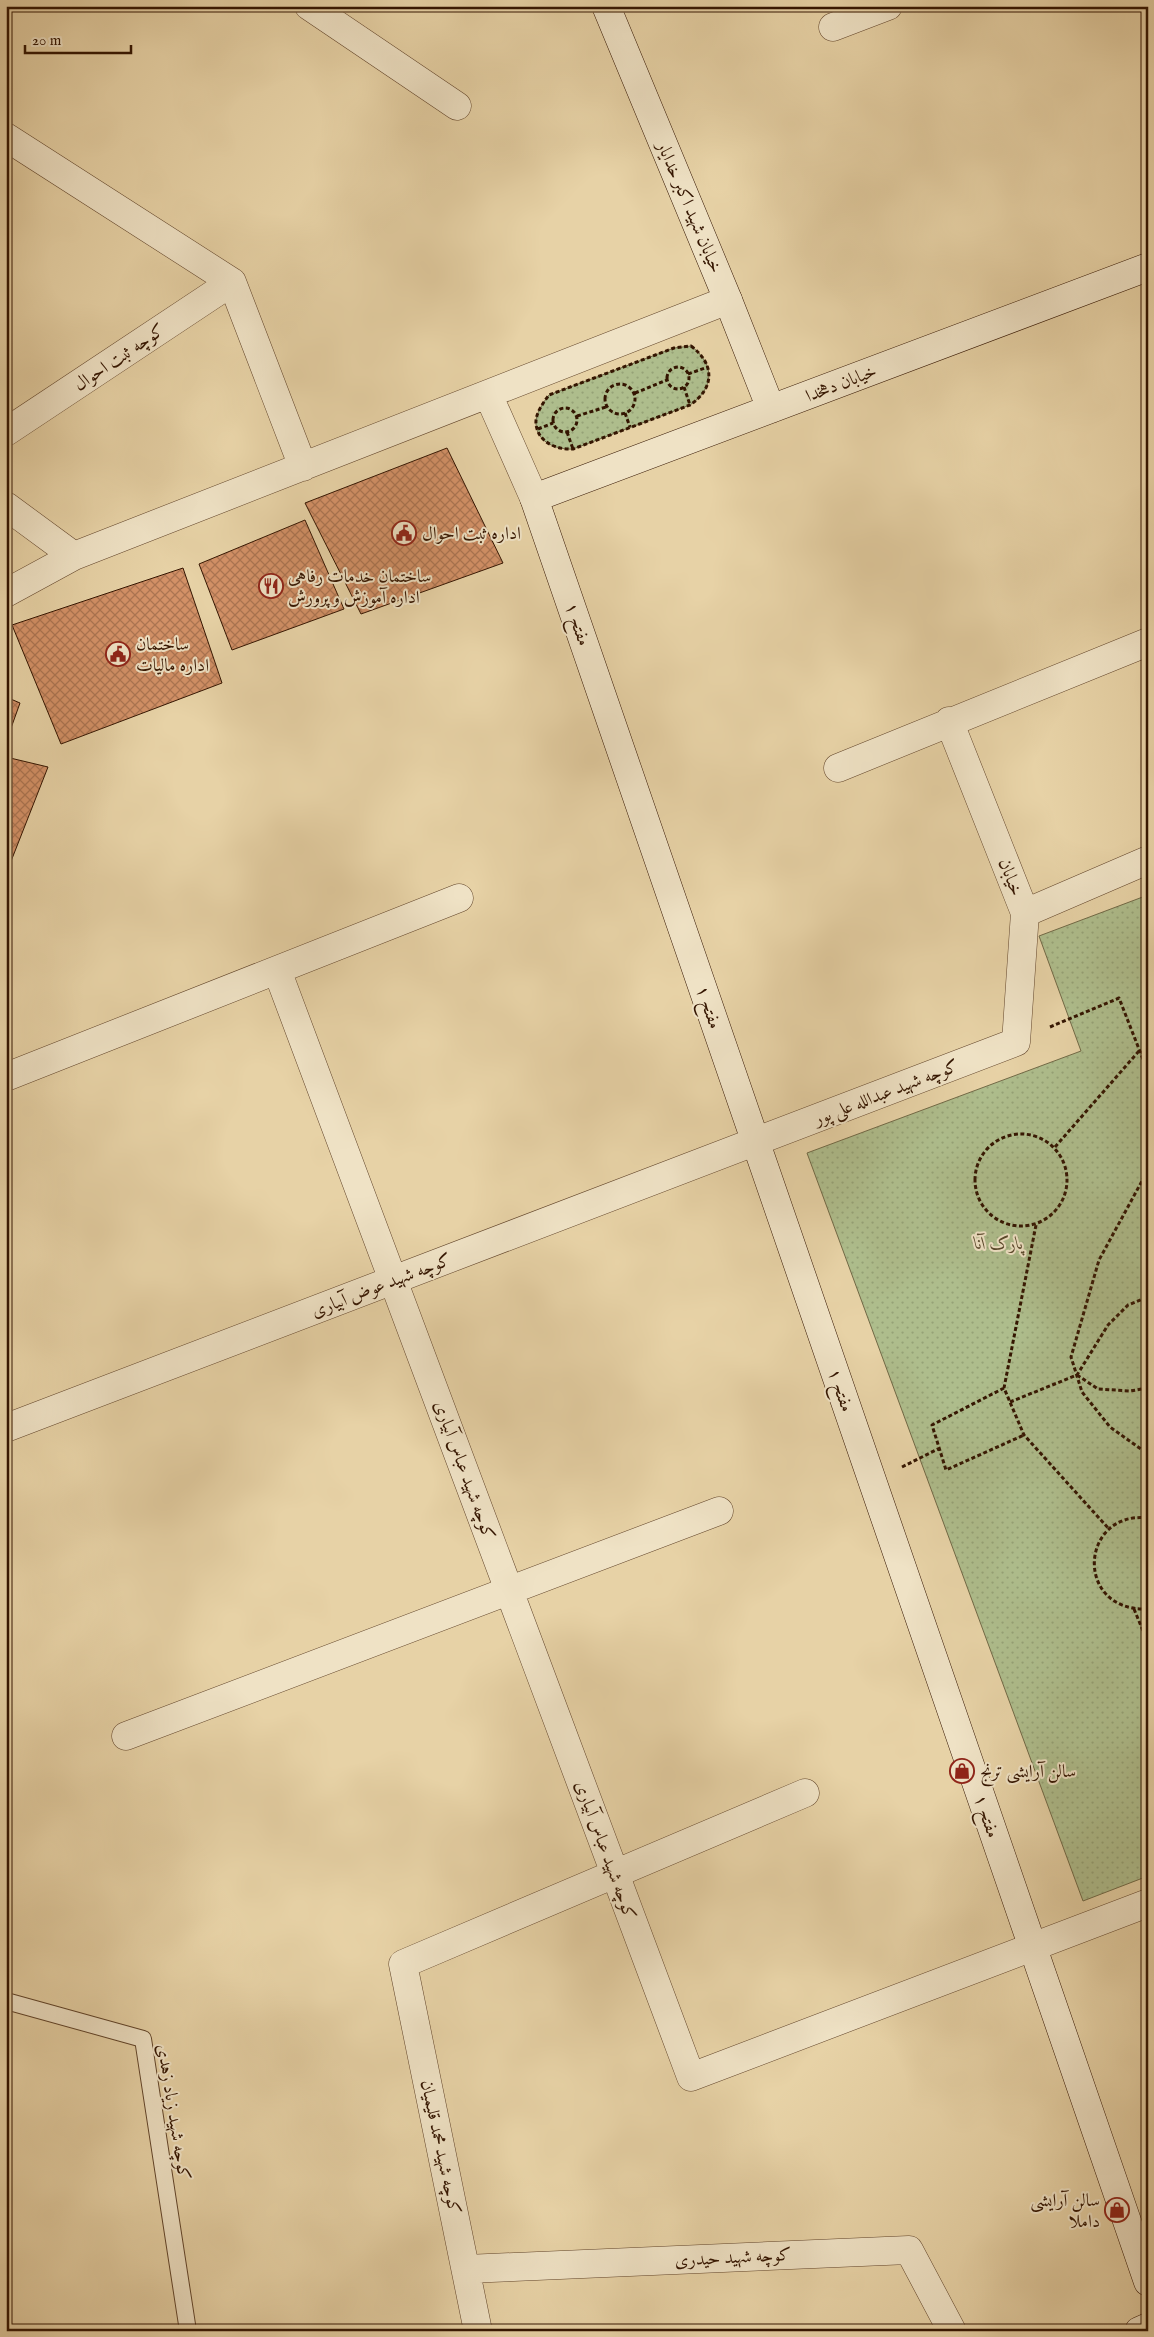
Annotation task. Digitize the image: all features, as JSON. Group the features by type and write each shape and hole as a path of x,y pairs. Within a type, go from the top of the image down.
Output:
{"street":[{"path":"309,6 457,106"},
{"name":"خیابان شهید اکبر خدایار","path":"606,6 728,300 771,410"},
{"path":"833,27 888,6"},
{"path":"6,137 232,282 302,466"},
{"name":"خیابان دهخدا","path":"534,498 1148,267"},
{"name":"کوچه ثبت احوال","path":"6,432 232,282"},
{"path":"6,593 74,556 728,300"},
{"name":"مفتح ۱","path":"488,394 534,498 1148,2282"},
{"path":"6,506 74,556"},
{"path":"838,768 949,721 1148,642"},
{"name":"خیابان","path":"949,721 1025,913 1016,1042"},
{"path":"1025,913 1148,860"},
{"path":"6,1077 459,898"},
{"name":"کوچه شهید عباس آبیاری","path":"276,970 394,1280 691,2077 1032,1947"},
{"name":"کوچه شهید عبدالله علی پور","path":"756,1142 1016,1042"},
{"name":"کوچه شهید عوض آبیاری","path":"6,1428 756,1142"},
{"path":"126,1736 719,1511"},
{"path":"615,1874 805,1793"},
{"name":"کوچه شهید محمد قلیمیان","path":"478,2331 403,1964 615,1874"},
{"path":"1032,1947 1148,1903"},
{"name":"کوچه شهید حیدری","path":"466,2269 909,2250 952,2331"},
{"path":"1138,2331 1148,2327"}],"lane":[{"name":"کوچه شهید زیاد زهدی","path":"6,2001 143,2038 188,2331"}],"path":[{"path":"691,346 701,354 708,367 708,380 703,396 690,405 573,449 561,450 551,446 542,436 536,425 539,410 549,395 674,348 691,346"},
{"path":"688,374 708,367"},
{"path":"674,368 684,369 688,374 688,382 684,387 674,388 667,380 669,373 674,368"},
{"path":"634,393 667,380"},
{"path":"614,384 628,385 634,393 633,407 625,414 614,413 606,406 606,391 614,384"},
{"path":"684,387 690,405"},
{"path":"577,416 606,406"},
{"path":"560,409 572,410 577,416 577,424 567,432 560,431 553,423 554,416 560,409"},
{"path":"625,414 630,428"},
{"path":"538,429 553,423"},
{"path":"567,432 573,449"},
{"path":"1016,1042 1119,998 1148,1072"},
{"path":"1139,1051 1148,1055"},
{"path":"1055,1147 1139,1051"},
{"path":"1014,1134 1029,1134 1043,1138 1055,1147 1064,1160 1068,1175 1067,1191 1060,1206 1050,1217 1036,1225 1020,1227 1004,1224 990,1215 980,1203 976,1189 975,1174 979,1159 988,1147 1000,1139 1014,1134"},
{"path":"1148,1170 1098,1260 1072,1357 1082,1392 1110,1427 1148,1454"},
{"path":"1036,1225 1004,1388 1024,1435 1109,1529"},
{"path":"1010,1402 1077,1375 1108,1325 1128,1305 1148,1297"},
{"path":"1077,1375 1098,1389 1130,1391 1148,1388"},
{"path":"1004,1388 932,1425 946,1470 1024,1435"},
{"path":"873,1483 940,1448"},
{"path":"1148,1518 1137,1517 1122,1521 1109,1529 1099,1541 1094,1555 1098,1584 1108,1597 1120,1605 1134,1610 1148,1609"},
{"path":"1134,1610 1148,1643"}],"green space":[{"path":"691,346 704,360 709,376 708,384 704,391 690,405 573,449 555,447 549,444 544,441 537,431 538,413 549,395 674,348"},
{"name":"پارک آنا","path":"1148,895 1148,1876 1083,1901 807,1153 1081,1051 1039,936"}],"building":[{"name":"اداره ثبت احوال","path":"447,448 503,563 361,614 305,503"},
{"name":"ساختمان خدمات رفاهی اداره آموزش و پرورش","path":"305,520 344,609 232,650 199,564"},
{"name":"ساختمان اداره مالیات","path":"183,568 222,683 61,744 12,625"},
{"path":"6,697 20,703 6,742"},
{"path":"6,757 48,767 6,874"}],"place":[{"name":"اداره ثبت احوال","path":"404,533"},
{"name":"ساختمان خدمات رفاهی اداره آموزش و پرورش","path":"271,586"},
{"name":"ساختمان اداره مالیات","path":"118,654"},
{"name":"سالن آرایشی ترنج","path":"962,1771"},
{"name":"سالن آرایشی داملا","path":"1117,2210"}]}
